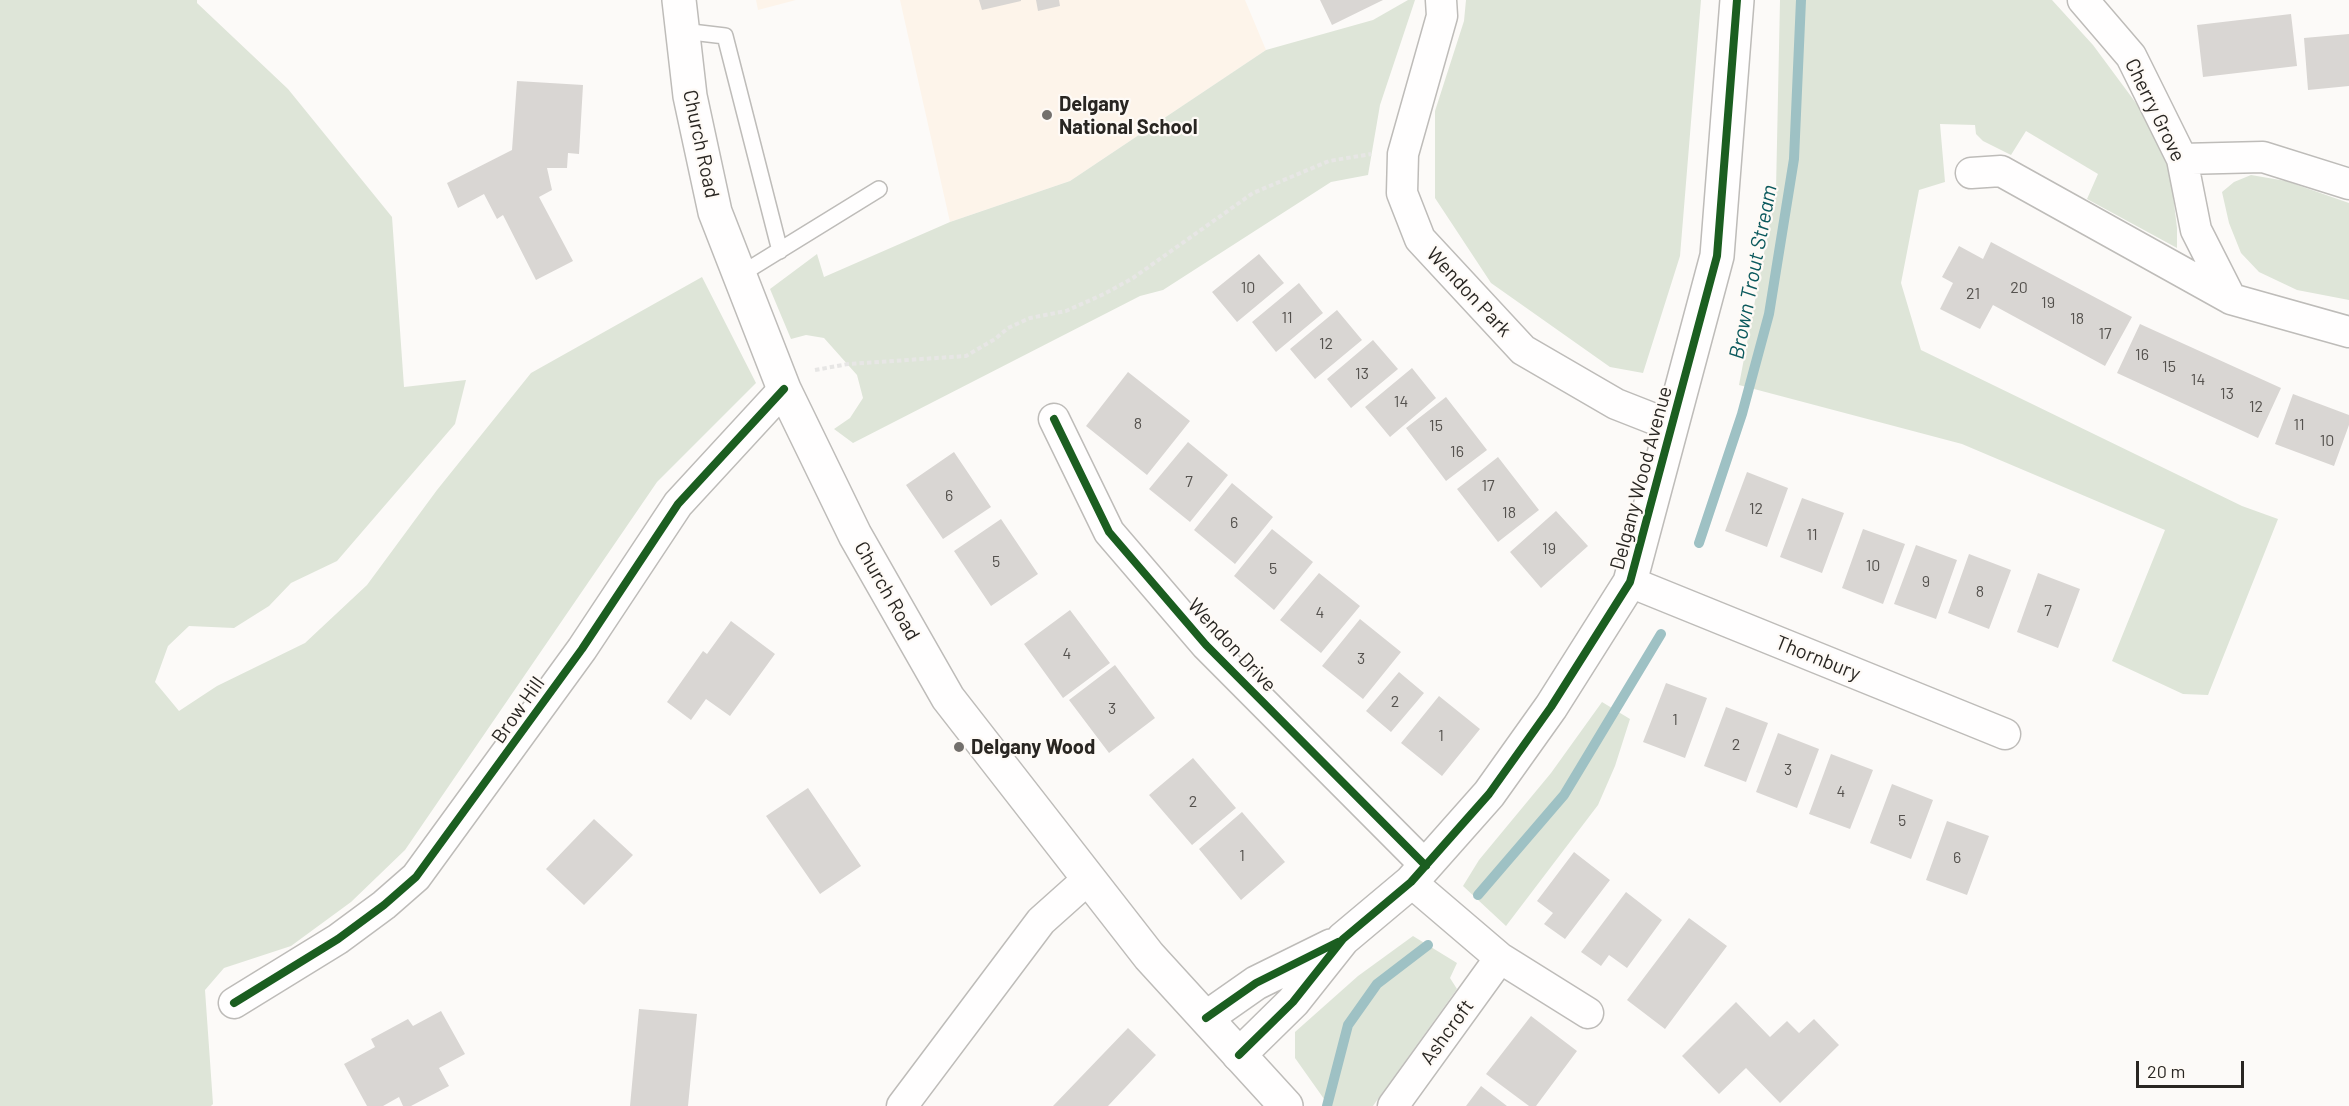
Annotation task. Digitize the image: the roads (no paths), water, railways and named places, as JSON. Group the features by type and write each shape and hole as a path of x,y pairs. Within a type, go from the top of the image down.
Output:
{"street":[{"name":"Wendon Park","path":"1441,0 1442,16 1403,154 1402,193 1420,239 1523,350 1616,404 1672,426"},
{"name":"Delgany Wood Avenue","path":"1239,1055 1293,1002 1344,939 1418,874 1489,794 1551,707 1630,582 1717,256 1737,0"},
{"name":"Cherry Grove","path":"2083,0 2131,56 2182,159 2196,230 2231,299"},
{"name":"Church Road","path":"681,15 690,96 715,212 738,276 784,389 855,535 948,698 1149,956 1279,1098"},
{"path":"2182,159 2263,157 2349,184"},
{"path":"1971,173 2001,171 2231,299 2349,332"},
{"name":"Brow Hill","path":"234,1003 338,939 384,905 416,877 582,649 678,504 784,389"},
{"name":"Wendon Drive","path":"1054,419 1108,532 1206,645 1418,874"},
{"name":"Thornbury","path":"1630,582 2006,734"},
{"path":"1418,874 1500,958 1588,1013"},
{"path":"902,1106 1041,921 1088,879"},
{"name":"Delgany Wood Avenue","path":"1206,1018 1256,983 1344,939"},
{"name":"Ashcroft","path":"1393,1106 1500,958"}],"lane":[{"path":"681,15 725,36 780,251"},
{"path":"738,276 879,189"}],"waterway":[{"name":"Brown Trout Stream","path":"1699,543 1742,414 1769,314 1794,159 1801,0"},
{"name":"Brown Trout Stream","path":"1478,895 1564,795 1661,634"},
{"name":"Brown Trout Stream","path":"1327,1106 1348,1025 1377,984 1428,945"}],"place":[{"name":"Delgany National School","path":"1047,115"},
{"name":"Delgany Wood","path":"959,747"}]}
